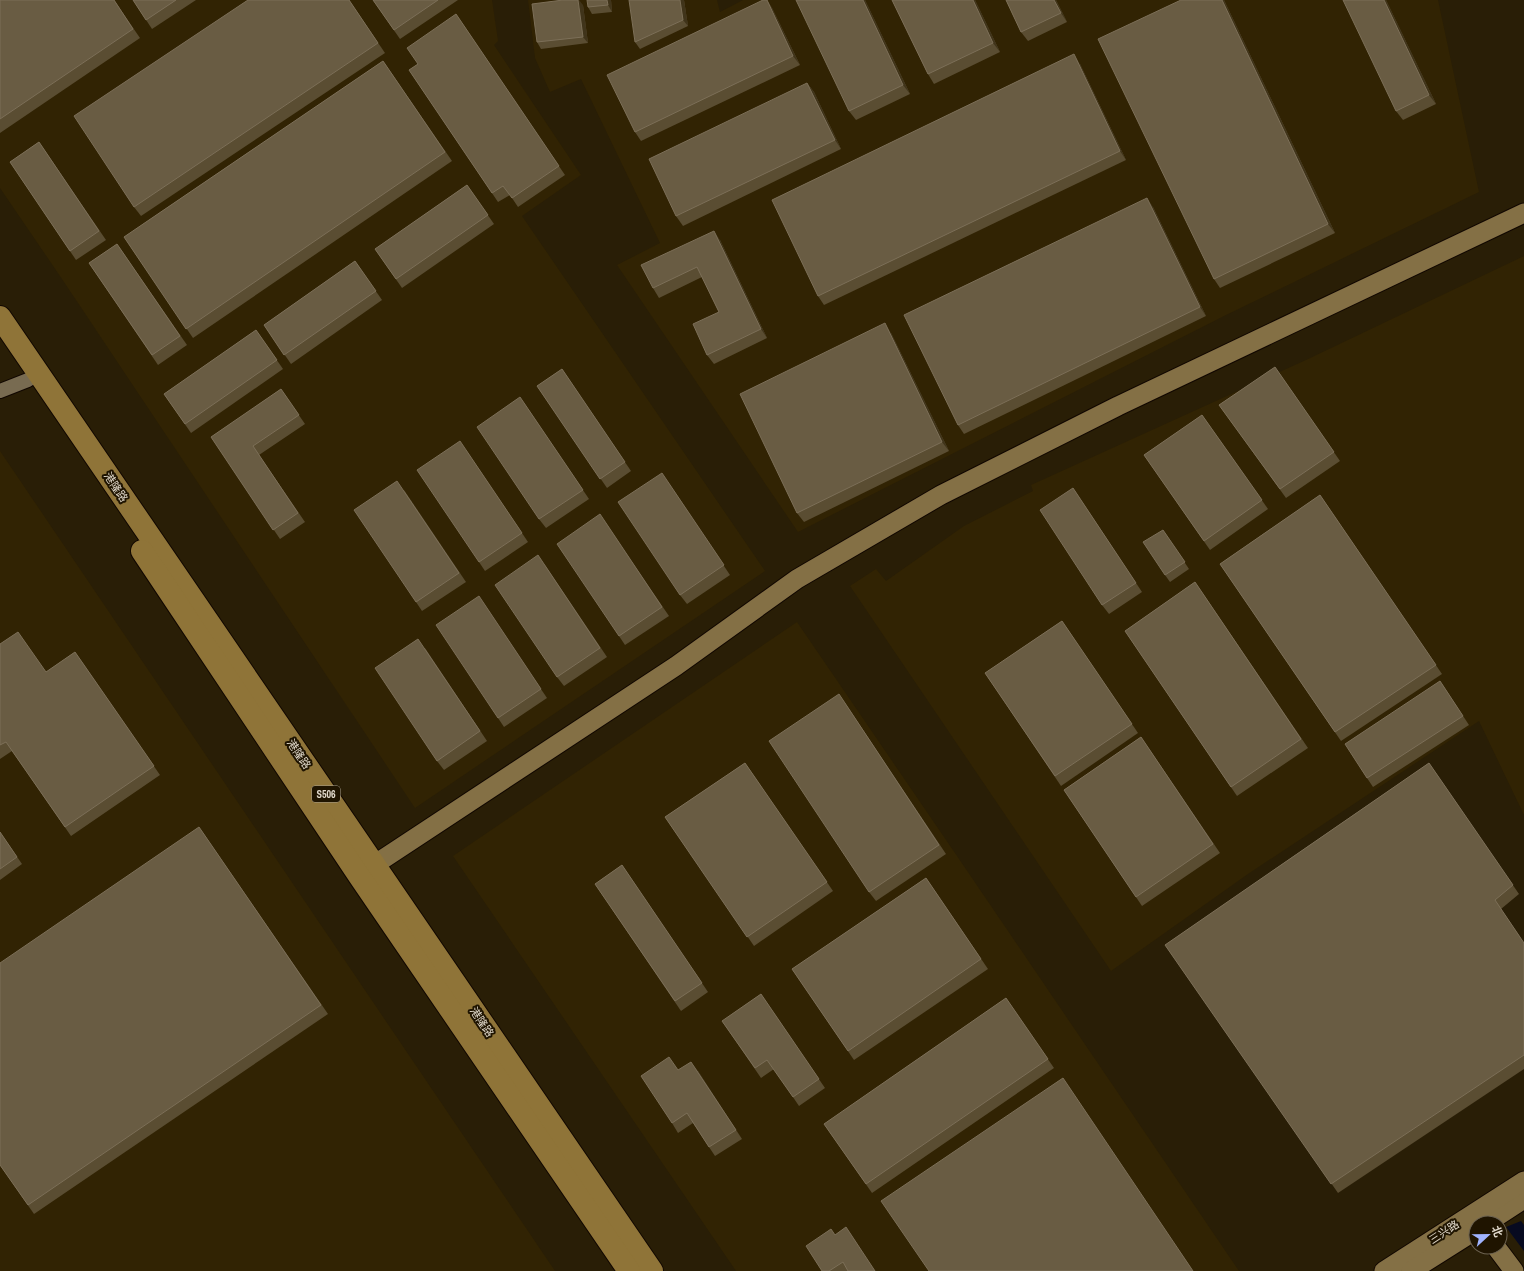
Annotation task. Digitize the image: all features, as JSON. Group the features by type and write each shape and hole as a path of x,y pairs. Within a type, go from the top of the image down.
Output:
{"main road":[{"name":"港隆路","path":"0,317 652,1271"},
{"name":"港隆路","path":"0,339 359,876 629,1271"}],"street":[{"path":"374,865 676,666 797,579 941,495 1118,406 1524,213"},
{"path":"0,391 28,380"},
{"name":"三兴路","path":"1487,1215 1524,1181"},
{"name":"三兴路","path":"1493,1215 1524,1199"},
{"name":"三兴路","path":"1384,1271 1468,1228"},
{"name":"三兴路","path":"1410,1271 1468,1230"},
{"path":"1502,1255 1514,1271"}],"shaded area":[{"path":"0,0 492,0 498,41 494,45 581,175 522,216 765,571 415,808 0,188"},
{"path":"528,0 717,0 720,12 743,0 1438,0 1479,192 1224,316 798,532 617,265 660,243 581,79 550,92 535,58"},
{"path":"1524,256 1524,815 1479,721 1248,874 1111,971 850,586 876,569 886,581 964,526 1033,491 1031,485 1306,360"},
{"path":"0,451 555,1271 0,1271"},
{"path":"797,622 1239,1271 736,1271 453,856"}],"water":[{"path":"1521,1221 1524,1225 1524,1251 1508,1230 1508,1226"}],"building":[{"path":"0,0 114,0 133,29 0,119"},
{"path":"133,0 176,0 146,20"},
{"path":"248,0 349,0 378,43 134,207 74,116"},
{"path":"373,0 438,0 394,30"},
{"path":"563,0 578,0 583,37 537,42 532,4"},
{"path":"587,0 607,0 608,5 588,7"},
{"path":"629,0 680,0 683,20 635,42"},
{"path":"763,0 767,0 793,56 635,132 607,75"},
{"path":"796,0 863,0 903,85 849,111"},
{"path":"892,0 973,0 993,43 928,74"},
{"path":"1006,0 1054,0 1061,13 1021,32"},
{"path":"1181,0 1222,0 1328,224 1214,279 1098,39"},
{"path":"1343,0 1384,0 1429,95 1396,111"},
{"path":"456,14 559,166 512,198 503,186 492,193 409,70 418,64 407,48"},
{"path":"1074,54 1120,151 818,296 772,200"},
{"path":"383,61 445,152 186,329 124,237"},
{"path":"807,83 835,140 676,216 649,159"},
{"path":"39,142 99,231 70,251 10,162"},
{"path":"467,185 488,215 396,279 375,249"},
{"path":"1147,198 1200,307 958,425 904,315"},
{"path":"714,231 761,329 707,355 693,324 719,312 697,267 653,288 641,265"},
{"path":"117,244 180,336 152,355 89,263"},
{"path":"355,261 376,291 284,355 264,325"},
{"path":"885,323 942,442 797,513 740,394"},
{"path":"256,330 277,360 185,424 164,394"},
{"path":"1275,367 1334,452 1280,489 1219,405"},
{"path":"562,369 625,462 600,479 537,386"},
{"path":"281,389 299,415 253,446 298,513 273,530 211,437"},
{"path":"520,397 583,490 539,519 477,427"},
{"path":"1202,415 1262,500 1204,541 1144,455"},
{"path":"460,441 522,533 479,562 417,470"},
{"path":"662,473 724,565 680,595 618,502"},
{"path":"397,481 459,573 416,602 354,510"},
{"path":"1073,488 1136,583 1102,605 1040,510"},
{"path":"1320,495 1436,665 1335,732 1220,564"},
{"path":"600,514 662,607 619,636 557,544"},
{"path":"1163,530 1185,562 1165,575 1143,542"},
{"path":"538,555 600,648 557,677 495,585"},
{"path":"1195,582 1301,739 1231,787 1125,631"},
{"path":"479,596 541,689 498,718 436,625"},
{"path":"1062,621 1132,724 1055,776 985,673"},
{"path":"18,632 46,672 75,652 154,766 65,827 6,742 0,745 0,644"},
{"path":"418,639 480,731 437,761 375,668"},
{"path":"1440,681 1463,716 1367,778 1345,744"},
{"path":"839,694 939,845 869,892 769,741"},
{"path":"1141,737 1213,844 1136,897 1064,790"},
{"path":"745,763 827,882 747,937 665,817"},
{"path":"1429,763 1513,885 1495,900 1524,943 1524,1055 1331,1184 1165,945"},
{"path":"199,827 321,1005 28,1205 0,1165 0,963"},
{"path":"0,832 17,857 0,869"},
{"path":"622,865 702,983 675,1001 595,884"},
{"path":"926,878 981,959 848,1051 792,969"},
{"path":"761,994 819,1079 793,1097 767,1060 755,1068 722,1021"},
{"path":"1006,998 1048,1059 866,1184 824,1124"},
{"path":"669,1057 678,1070 691,1062 736,1130 709,1147 687,1113 672,1123 641,1076"},
{"path":"1063,1078 1193,1271 929,1271 881,1201"},
{"path":"846,1227 875,1271 848,1271 843,1262 829,1271 822,1271 806,1246 831,1229 835,1235"}]}
